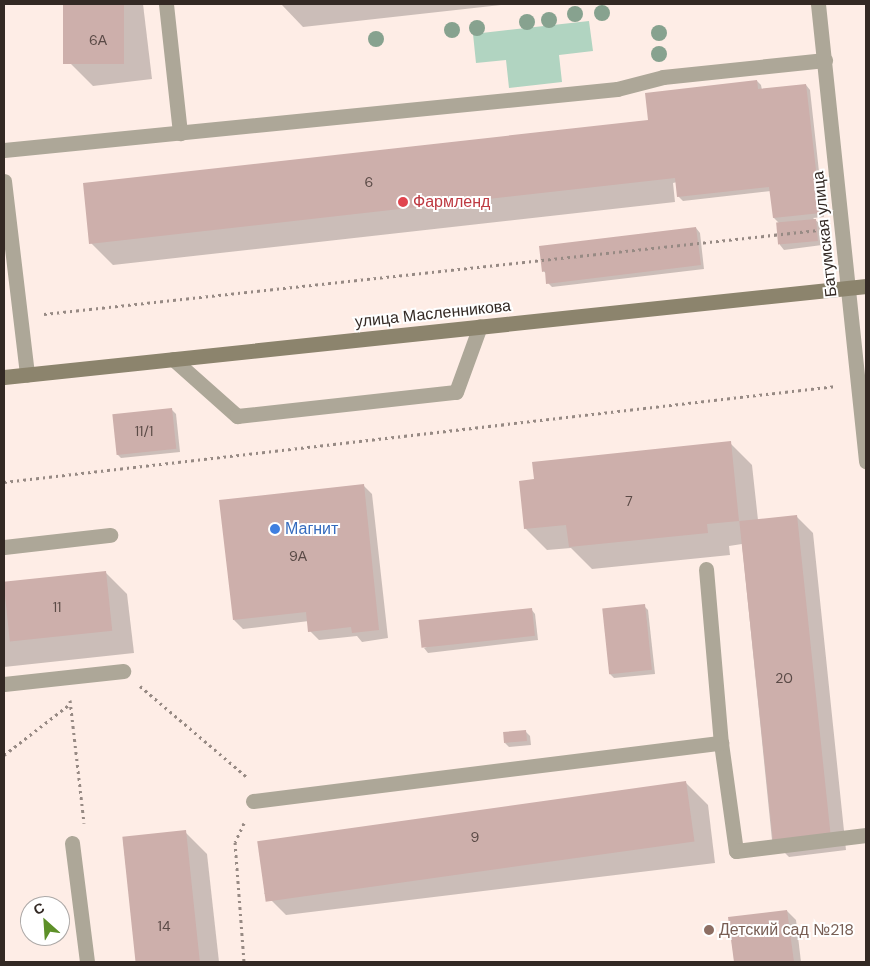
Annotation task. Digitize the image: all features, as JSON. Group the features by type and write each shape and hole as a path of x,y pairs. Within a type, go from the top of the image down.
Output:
{"street":[{"path":"166,4 180,133"},
{"name":"Батумская улица","path":"818,4 844,230 857,383 866,461"},
{"path":"4,150 617,89 663,76 824,60"},
{"path":"4,181 27,375"},
{"name":"улица Масленникова","path":"4,377 866,286"},
{"path":"173,360 236,416 456,392 480,326"},
{"path":"4,547 110,536"},
{"path":"706,569 721,743 736,851 866,835"},
{"path":"4,684 123,671"},
{"path":"253,802 721,743"},
{"path":"72,843 87,962"}],"path":[{"path":"20,317 824,229 844,230"},
{"path":"4,482 857,383"},
{"path":"123,671 273,799"},
{"path":"67,677 86,839 72,843"},
{"path":"4,756 70,704"},
{"path":"244,962 235,842 253,802"}],"green space":[{"path":"589,21 593,51 559,55 562,82 509,88 506,60 476,63 473,34"}],"building":[{"path":"63,4 124,4 124,64 63,64"},
{"path":"757,80 758,89 806,84 821,213 773,218 769,187 677,197 675,178 89,244 83,183 648,120 645,93"},
{"path":"816,219 818,241 778,244 776,222"},
{"path":"696,227 701,265 546,284 545,271 542,272 539,246"},
{"path":"172,408 176,449 117,455 112,414"},
{"path":"731,441 739,521 707,524 708,533 569,547 566,525 524,529 519,481 534,479 532,462"},
{"path":"364,484 379,630 352,633 351,627 308,632 306,612 233,620 219,500"},
{"path":"797,515 831,834 773,840 739,521"},
{"path":"106,571 112,631 10,641 4,582"},
{"path":"645,604 652,670 609,674 602,608"},
{"path":"532,608 535,636 422,648 419,620"},
{"path":"526,730 527,741 504,743 503,732"},
{"path":"686,781 694,841 266,902 257,841"},
{"path":"186,830 200,962 136,962 122,837"},
{"path":"787,910 794,962 734,962 728,917"}],"place":[{"name":"Фармленд","path":"403,202"},
{"name":"Магнит","path":"275,529"},
{"name":"Детский сад №218","path":"709,930"}]}
